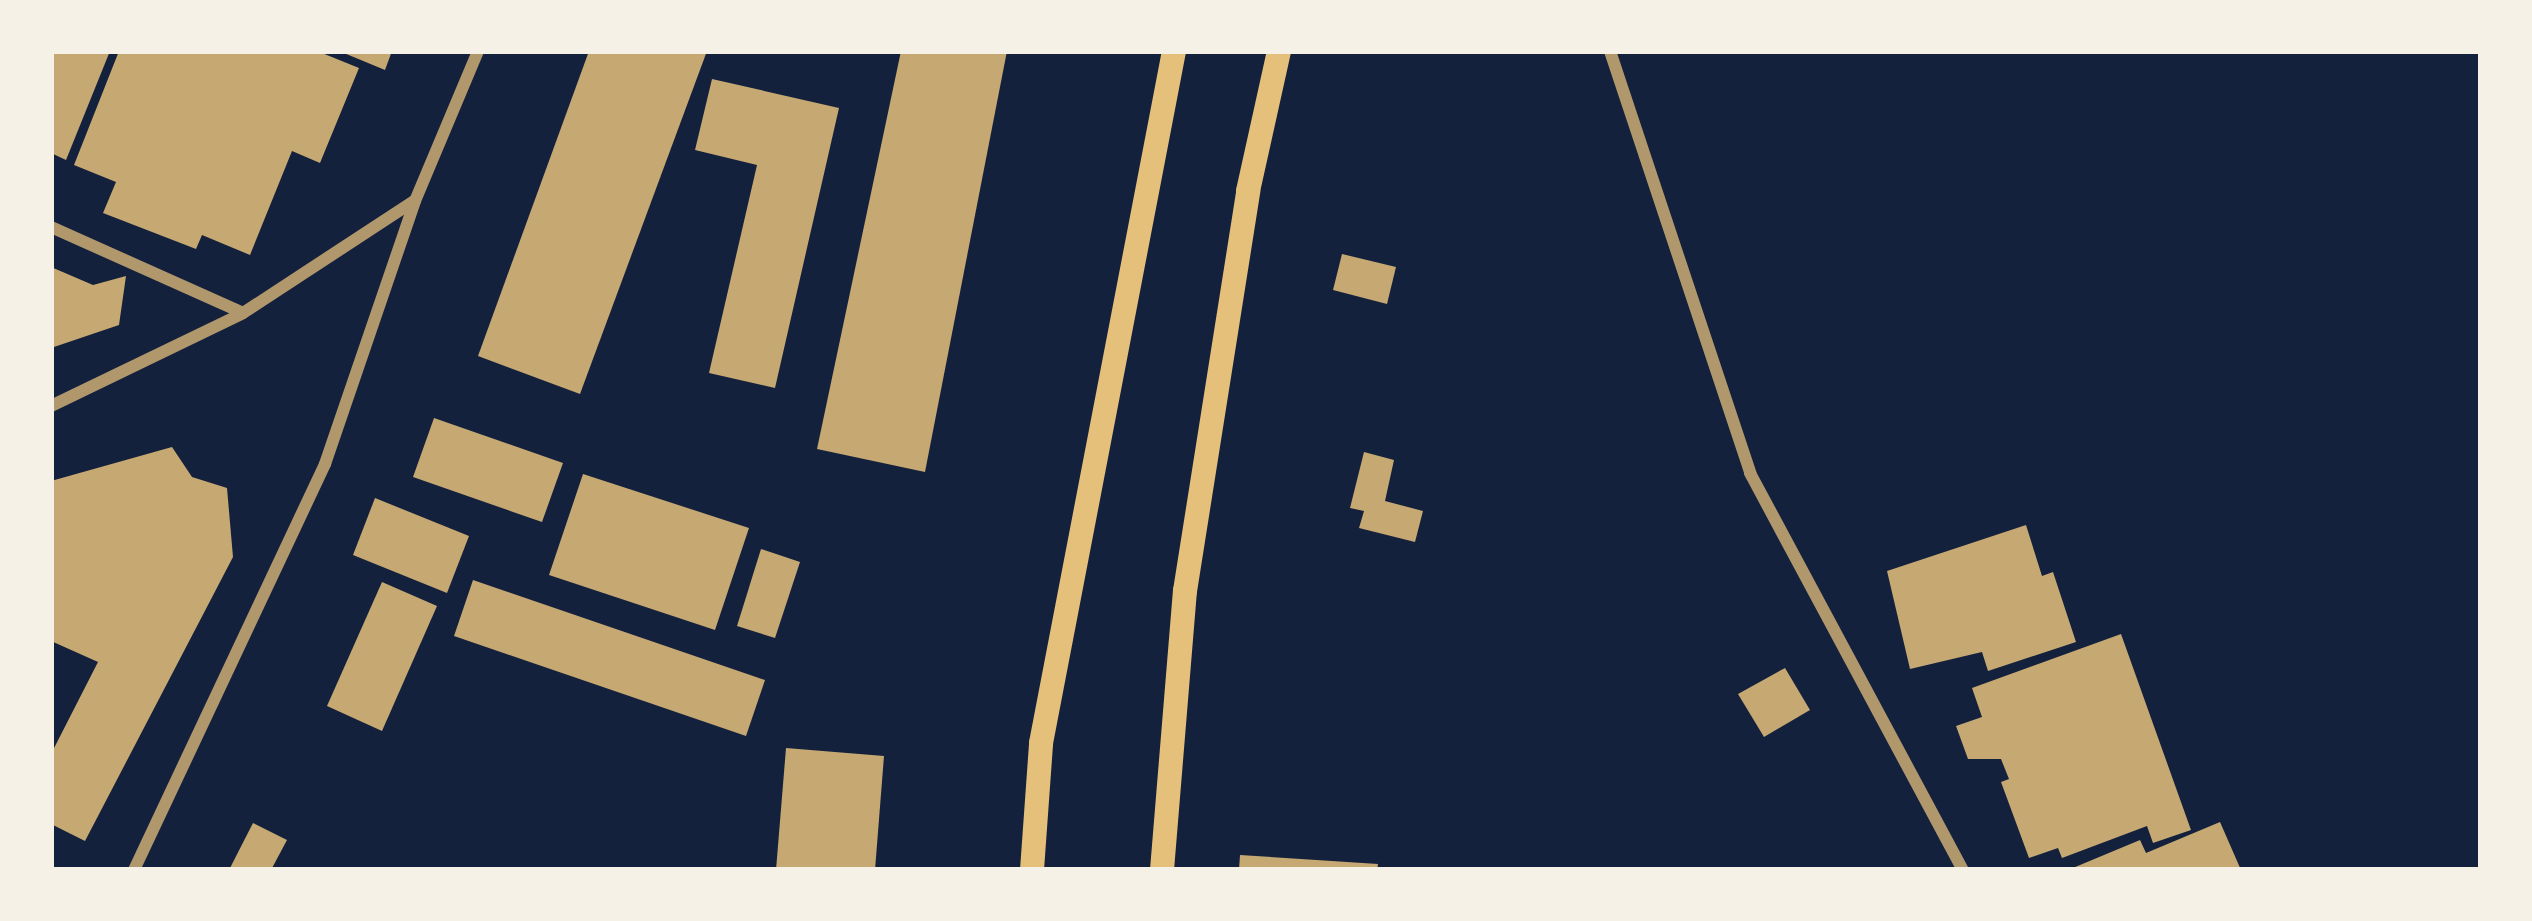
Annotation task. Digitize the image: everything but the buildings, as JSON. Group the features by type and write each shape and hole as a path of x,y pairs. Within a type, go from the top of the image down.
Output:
{"main road":[{"path":"1032,870 1041,743 1174,51"},
{"path":"1162,870 1185,591 1247,191 1279,51"}],"street":[{"path":"134,870 325,464 415,201 478,51"},
{"path":"1610,51 1750,473 1964,870"},
{"path":"51,406 243,313 415,201"},
{"path":"51,227 243,313"}]}
